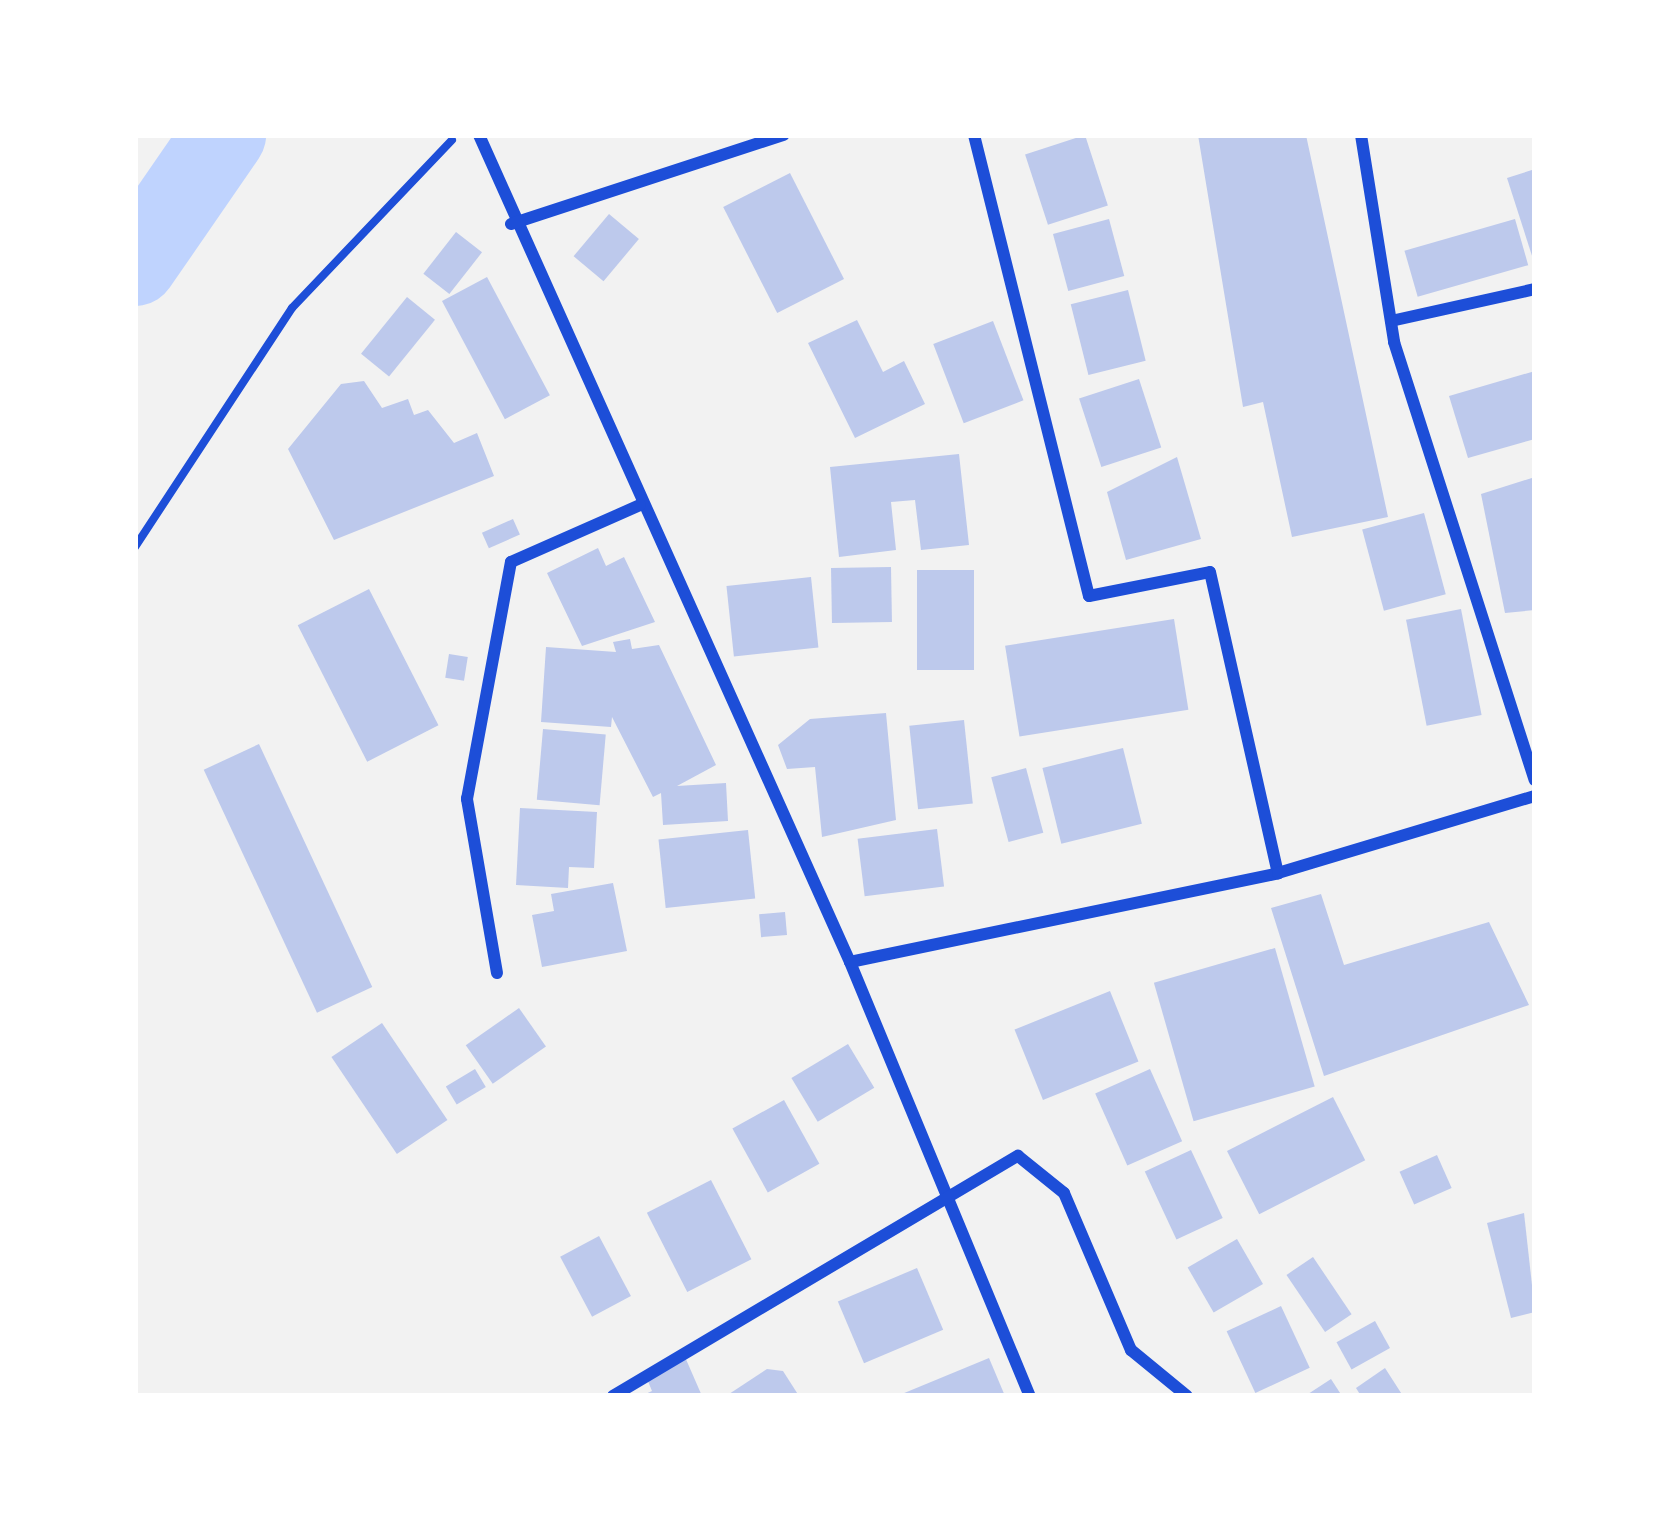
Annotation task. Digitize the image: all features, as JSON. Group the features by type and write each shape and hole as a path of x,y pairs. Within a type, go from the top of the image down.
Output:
{"street":[{"path":"479,135 511,224 850,962 1030,1396"},
{"path":"511,224 784,135"},
{"path":"974,135 1090,596 1210,572 1278,873"},
{"path":"1361,135 1391,321 1535,780"},
{"path":"1391,321 1535,289"},
{"path":"496,973 467,799 511,562 640,506"},
{"path":"850,962 1278,873 1535,796"},
{"path":"613,1396 1018,1156 1064,1193 1130,1350 1187,1396"}],"path":[{"path":"135,547 292,308 457,135"}],"building":[{"path":"1085,135 1108,205 1048,225 1025,154"},
{"path":"1198,135 1306,135 1388,517 1292,537 1263,402 1243,407"},
{"path":"1535,169 1535,262 1534,262 1507,178"},
{"path":"790,173 844,279 777,313 723,207"},
{"path":"609,214 639,239 604,281 574,256"},
{"path":"1109,219 1124,276 1068,291 1053,234"},
{"path":"1515,219 1528,265 1418,297 1404,251"},
{"path":"456,232 482,252 449,294 423,274"},
{"path":"487,277 550,395 505,419 442,301"},
{"path":"1128,290 1146,361 1088,375 1071,304"},
{"path":"407,297 435,320 389,376 361,354"},
{"path":"857,320 883,372 904,361 925,404 855,438 808,343"},
{"path":"993,321 1023,400 964,423 933,344"},
{"path":"1535,371 1535,439 1468,458 1449,396"},
{"path":"1139,379 1161,447 1101,467 1079,398"},
{"path":"364,381 382,408 408,399 414,415 428,410 454,443 477,433 494,476 334,540 288,449 341,384"},
{"path":"959,454 969,545 921,550 915,500 891,502 896,550 839,557 830,467"},
{"path":"1177,457 1201,539 1126,560 1107,492"},
{"path":"1535,477 1535,610 1505,613 1481,494"},
{"path":"1424,513 1446,594 1384,611 1362,530"},
{"path":"513,519 520,535 489,548 482,533"},
{"path":"598,548 606,566 624,557 655,622 582,646 547,573"},
{"path":"891,567 892,622 832,623 831,568"},
{"path":"917,570 974,570 974,670 917,670"},
{"path":"811,577 818,648 734,656 726,586"},
{"path":"369,589 438,725 367,762 298,625"},
{"path":"1461,609 1482,715 1427,726 1406,620"},
{"path":"1174,619 1188,710 1019,737 1005,646"},
{"path":"630,639 632,649 659,645 716,765 677,786 726,783 728,821 663,825 661,793 653,797 612,717 611,727 541,722 546,647 616,652 613,642"},
{"path":"449,654 468,657 464,681 445,678"},
{"path":"886,713 896,820 822,837 815,767 787,769 778,745 810,719"},
{"path":"964,720 973,804 918,809 909,726"},
{"path":"543,729 606,734 600,805 537,800"},
{"path":"259,744 372,987 317,1013 204,770"},
{"path":"1123,748 1142,824 1061,844 1042,768"},
{"path":"1026,768 1043,833 1009,842 991,777"},
{"path":"520,808 597,812 594,868 569,867 568,888 516,885"},
{"path":"937,829 944,887 865,896 858,839"},
{"path":"748,830 755,899 666,908 658,839"},
{"path":"613,883 627,951 542,967 532,915 554,911 551,894"},
{"path":"1321,894 1344,965 1489,922 1529,1005 1324,1076 1271,908"},
{"path":"785,912 787,935 761,937 759,914"},
{"path":"1275,948 1315,1086 1194,1121 1154,983"},
{"path":"1110,991 1138,1061 1043,1100 1015,1030"},
{"path":"519,1008 546,1047 493,1084 466,1045"},
{"path":"382,1023 447,1120 397,1154 331,1057"},
{"path":"848,1044 874,1088 818,1122 791,1078"},
{"path":"475,1069 486,1087 457,1105 446,1087"},
{"path":"1150,1069 1182,1141 1127,1166 1095,1093"},
{"path":"1333,1097 1365,1160 1259,1214 1227,1151"},
{"path":"784,1100 819,1164 768,1192 732,1129"},
{"path":"1191,1150 1223,1218 1176,1240 1145,1172"},
{"path":"1437,1155 1452,1188 1414,1205 1400,1172"},
{"path":"711,1180 751,1259 687,1292 647,1213"},
{"path":"1524,1213 1535,1312 1511,1318 1487,1223"},
{"path":"599,1236 631,1296 592,1317 560,1257"},
{"path":"1237,1239 1263,1284 1214,1313 1188,1268"},
{"path":"1313,1257 1352,1314 1325,1332 1286,1275"},
{"path":"917,1268 943,1330 864,1363 838,1302"},
{"path":"1281,1306 1310,1368 1255,1393 1227,1331"},
{"path":"1375,1321 1390,1348 1352,1369 1337,1342"},
{"path":"685,1357 702,1396 641,1396 652,1391 645,1374"},
{"path":"989,1358 1005,1396 897,1396"},
{"path":"1385,1368 1403,1396 1361,1396 1356,1388"},
{"path":"767,1369 783,1371 799,1396 726,1396"},
{"path":"1331,1379 1342,1396 1305,1396"}],"waterway":[{"path":"135,264 224,135"}]}
